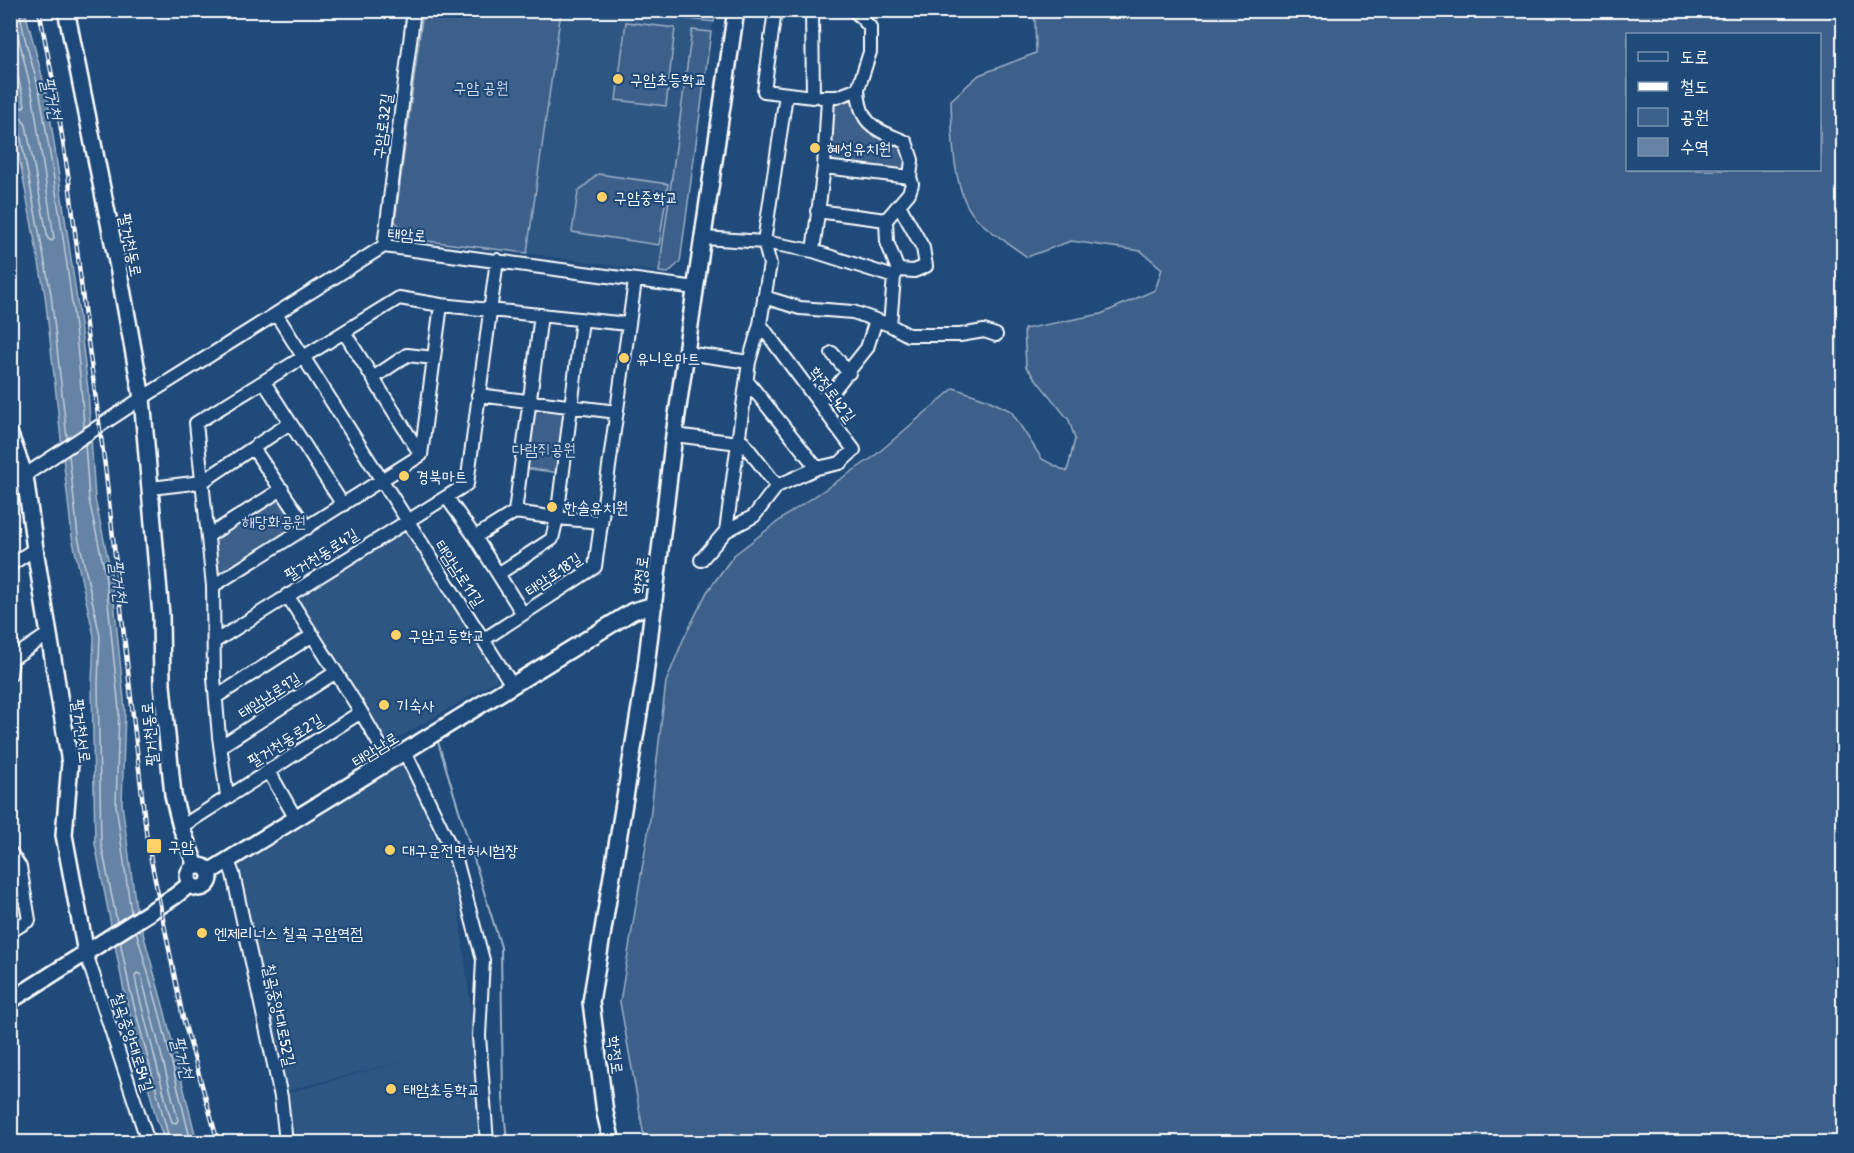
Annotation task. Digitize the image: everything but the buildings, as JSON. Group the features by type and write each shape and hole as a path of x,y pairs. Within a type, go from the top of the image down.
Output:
{"main road":[{"name":"팔거천동로","path":"66,10 142,398 162,615 162,685 173,795 181,827 202,869"},
{"name":"학정로","path":"612,1143 605,1113 591,1002 644,683 686,353 736,10"},
{"name":"팔거천서로","path":"10,435 25,476 50,633 70,764 64,834 90,950"},
{"name":"태암남로","path":"202,869 228,861 633,611 654,605"},
{"path":"10,1001 175,896 190,884 188,873 202,869"}],"street":[{"name":"구암로32길","path":"384,246 414,10"},
{"path":"775,10 764,91 828,98 858,89"},
{"path":"812,10 813,97"},
{"path":"854,10 870,27 870,52 858,89 863,114 872,127 906,142 912,160 910,177 912,184 909,193 886,220 887,242 896,274 890,325"},
{"path":"701,560 726,531 749,362 760,324 770,264 764,242 786,95"},
{"path":"813,251 824,167 828,98"},
{"path":"824,167 910,177"},
{"path":"704,238 764,242 813,251 896,274 914,271 926,266 923,248 899,205"},
{"path":"817,211 886,220"},
{"name":"태암로","path":"25,476 142,398 384,246 696,288"},
{"name":"팔거천동로4길","path":"214,642 467,484 497,260"},
{"name":"태암로18길","path":"483,640 595,567 635,280"},
{"path":"764,297 800,308 854,312 890,325 908,335 960,335 984,331 996,335"},
{"path":"216,697 213,586 196,423 399,298 441,305 628,324"},
{"path":"422,455 441,305"},
{"name":"태암남로11길","path":"276,314 512,685"},
{"path":"515,512 541,315"},
{"name":"태암로18길","path":"523,614 498,574 552,539 558,518 582,320"},
{"path":"818,401 832,392 867,348 876,320"},
{"name":"학정로42길","path":"726,531 754,516 777,486 817,468 840,463 854,450 760,324"},
{"path":"344,332 422,455"},
{"path":"686,353 749,362"},
{"path":"832,353 849,373"},
{"path":"373,378 407,355 434,358"},
{"path":"747,381 817,468"},
{"path":"264,382 343,505"},
{"path":"478,395 616,412"},
{"path":"151,488 202,482 290,423"},
{"path":"675,435 739,440 777,486"},
{"path":"254,448 307,528"},
{"path":"213,586 422,455"},
{"path":"10,485 25,476"},
{"path":"208,536 282,489"},
{"path":"447,498 498,574"},
{"path":"475,537 515,512 601,522"},
{"path":"10,565 35,549"},
{"path":"287,595 390,761"},
{"path":"10,675 11,659 50,633"},
{"name":"태암남로9길","path":"216,697 313,635"},
{"name":"태암남로9길","path":"221,746 336,672"},
{"name":"팔거천동로2길","path":"216,697 227,796"},
{"name":"팔거천동로2길","path":"181,827 361,712"},
{"path":"405,752 455,856 483,960 479,1036 487,1143"},
{"path":"268,770 296,819"},
{"path":"10,852 20,867 29,920 10,932"},
{"name":"칠곡중앙대로52길","path":"228,861 233,874 281,1097 286,1143"},
{"name":"칠곡중앙대로54길","path":"90,950 148,1143"}],"shaded area":[{"path":"561,11 621,11 714,22 711,32 692,30 659,272 527,253"},
{"name":"구암고등학교","path":"404,528 496,673 496,681 388,744 296,597"},
{"name":"대구운전면허시험장","path":"403,764 455,881 475,1042 479,1133 447,1142 296,1142 287,1093 412,1059 285,1091 235,868"}],"green space":[{"name":"구암 공원","path":"423,11 561,11 527,253 410,239 395,221"},
{"path":"621,11 715,11 714,22"},
{"path":"1032,11 1843,11 1843,1142 645,1142 620,1002 649,827 666,682 683,640 707,592 734,555 788,514 872,458 954,388 1011,411 1042,459 1067,472 1075,439 1069,420 1026,367 1024,329 1101,314 1155,290 1162,269 1141,251 1071,241 1027,257 996,235 969,210 958,181 955,164 951,100 979,75 1036,53 1035,21"},
{"path":"626,22 675,28 666,106 616,100"},
{"path":"692,30 711,32 680,262 668,273 659,272"},
{"path":"857,93 863,114 904,144 908,173 826,165 831,101"},
{"path":"598,174 668,184 659,245 572,232 578,192"},
{"name":"다람쥐공원","path":"531,405 568,408 560,473 523,468"},
{"name":"해당화공원","path":"273,498 283,498 299,521 296,529 225,575 217,574 212,542 215,536"}],"water":[{"path":"10,11 25,11 47,95 88,389 95,499 111,572 125,710 122,804 136,908 197,1142 165,1142 156,1117 124,991 95,844 92,684 94,636 72,537 45,295 11,114"}],"waterway":[{"path":"438,742 501,947 503,1098 507,1142"}],"railway":[{"path":"39,10 69,181 105,466 147,840 183,1018 218,1142"}],"place":[{"name":"구암초등학교","path":"618,79"},
{"name":"혜성유치원","path":"815,148"},
{"name":"구암중학교","path":"602,197"},
{"name":"유니온마트","path":"624,358"},
{"name":"경북마트","path":"404,476"},
{"name":"한솔유치원","path":"552,507"},
{"name":"구암고등학교","path":"396,635"},
{"name":"기숙사","path":"384,705"},
{"name":"구암","path":"154,846"},
{"name":"대구운전면허시험장","path":"390,850"},
{"name":"엔제리너스 칠곡 구암역점","path":"202,933"},
{"name":"태암초등학교","path":"391,1089"}],"water label":[{"name":"팔거천","path":"52,98"},
{"name":"팔거천","path":"119,581"},
{"name":"팔거천","path":"183,1057"}]}
